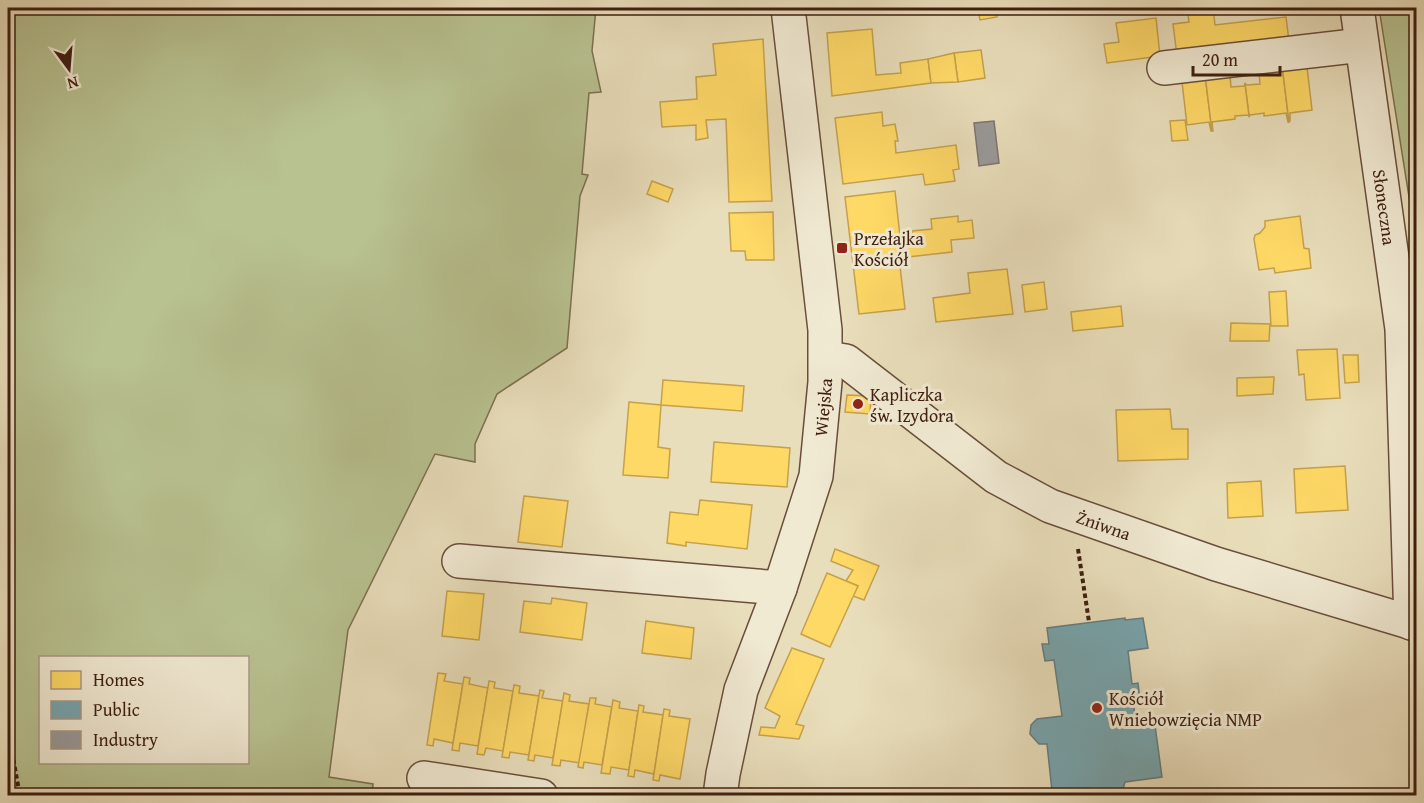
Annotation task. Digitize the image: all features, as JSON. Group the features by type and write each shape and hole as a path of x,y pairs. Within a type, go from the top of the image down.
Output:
{"street":[{"name":"Wiejska","path":"720,795 741,690 780,588 816,476 826,358 824,319 788,8"},
{"name":"Słoneczna","path":"1357,8 1402,329 1413,623"},
{"path":"1164,68 1362,45"},
{"name":"Żniwna","path":"826,358 846,361 996,477 1050,506 1216,564 1413,623"},
{"path":"459,561 780,588"},
{"path":"424,778 541,795"}],"path":[{"path":"1077,541 1089,622"},
{"path":"8,730 20,795"}],"green space":[{"path":"8,8 596,8 592,51 601,92 589,93 582,174 588,175 580,196 567,348 497,394 475,444 475,462 435,454 348,630 329,777 373,784 372,795 8,795"},
{"path":"1379,8 1416,8 1416,241"}],"building: Homes":[{"path":"958,8 996,8 997,17 980,20 978,10 959,14"},
{"path":"1187,8 1213,8 1215,25 1286,17 1289,41 1177,56 1173,24 1189,22"},
{"path":"1156,18 1160,56 1107,63 1104,44 1119,42 1116,23"},
{"path":"872,29 876,75 901,73 900,63 928,59 931,83 832,96 827,33"},
{"path":"763,39 772,201 729,202 726,119 706,120 708,138 696,140 696,125 662,127 660,102 697,99 696,77 716,75 713,44"},
{"path":"981,50 985,78 958,82 954,53"},
{"path":"954,53 958,82 931,83 928,59"},
{"path":"1282,65 1289,122 1286,113 1249,116 1245,84 1260,84 1259,72"},
{"path":"1282,65 1307,67 1312,110 1290,113 1289,122"},
{"path":"1205,75 1212,131 1209,122 1187,125 1182,82"},
{"path":"1205,75 1230,76 1231,87 1245,84 1249,116 1235,116 1235,119 1212,122 1212,131"},
{"path":"882,112 883,126 895,124 898,141 895,141 896,153 956,145 959,169 953,170 955,181 925,185 923,174 843,184 835,118"},
{"path":"1185,120 1188,140 1172,141 1170,121"},
{"path":"652,181 673,189 668,202 647,194"},
{"path":"895,191 901,245 913,243 912,231 932,229 931,219 958,216 958,222 972,220 974,238 951,240 952,252 899,258 905,309 859,314 845,197"},
{"path":"773,212 774,260 746,260 745,251 731,251 729,213"},
{"path":"1300,216 1304,248 1309,249 1311,268 1275,273 1274,268 1259,270 1254,239 1255,235 1265,227 1265,221"},
{"path":"1007,269 1013,314 936,322 933,298 970,293 968,273"},
{"path":"1044,282 1047,309 1025,312 1022,285"},
{"path":"1286,291 1288,326 1271,326 1269,292"},
{"path":"1121,306 1123,326 1073,331 1071,312"},
{"path":"1231,323 1270,324 1269,341 1230,341"},
{"path":"1337,349 1340,398 1306,400 1304,374 1299,375 1297,350"},
{"path":"1343,355 1358,355 1359,382 1345,383"},
{"path":"1274,377 1273,394 1237,396 1237,378"},
{"path":"663,380 744,386 742,411 661,405"},
{"name":"Kapliczka św. Izydora","path":"847,395 871,396 870,414 845,412"},
{"path":"629,402 661,405 658,447 670,449 668,478 623,475"},
{"path":"1170,409 1172,429 1188,429 1188,459 1118,461 1116,410"},
{"path":"714,442 790,448 787,487 711,482"},
{"path":"1345,466 1348,510 1296,513 1294,469"},
{"path":"1261,481 1263,516 1228,518 1227,483"},
{"path":"524,496 568,501 562,547 518,542"},
{"path":"700,500 752,505 747,549 686,542 686,546 667,543 670,512 698,515"},
{"path":"835,549 879,566 864,600 853,596 858,586 846,581 853,570 831,561"},
{"path":"827,573 858,586 830,647 801,634"},
{"path":"447,591 484,594 479,640 442,636"},
{"path":"552,598 587,603 582,640 520,632 524,601 551,604"},
{"path":"646,621 694,628 691,659 642,653"},
{"path":"792,648 824,659 796,724 804,726 799,739 759,735 761,727 775,728 780,716 765,708"},
{"path":"438,673 446,674 444,681 463,684 453,743 434,739 433,746 427,745"},
{"path":"464,677 470,678 469,684 488,688 478,746 460,743 459,751 452,750"},
{"path":"489,681 495,682 494,688 513,691 503,751 486,748 484,755 477,754"},
{"path":"514,685 520,686 519,693 539,696 529,755 510,752 509,758 502,757"},
{"path":"540,690 544,691 542,698 563,701 553,758 535,755 534,761 528,760"},
{"path":"564,693 570,695 569,701 589,704 580,763 561,760 560,766 552,765"},
{"path":"590,698 596,698 595,704 612,707 602,765 584,762 583,768 578,767"},
{"path":"613,700 620,702 619,708 638,711 629,770 611,767 610,774 601,773"},
{"path":"639,705 644,706 643,712 663,715 654,774 635,770 634,777 628,776"},
{"path":"664,709 670,710 669,716 690,719 680,779 660,775 659,781 653,780"},
{"path":"749,788 788,794 788,796 748,796"}],"building: Public":[{"name":"Kościół Wniebowzięcia NMP","path":"1125,618 1125,620 1143,618 1148,648 1128,651 1132,684 1138,683 1140,700 1133,701 1137,728 1155,725 1162,777 1125,782 1121,796 1094,796 1088,788 1052,791 1047,744 1039,744 1030,734 1031,725 1037,719 1062,716 1054,660 1045,661 1042,644 1049,644 1047,628"}],"building: Industry":[{"path":"994,121 999,163 979,166 974,123"}],"place":[{"name":"Przełajka Kościół","path":"842,248"},
{"name":"Kapliczka św. Izydora","path":"858,404"},
{"name":"Kościół Wniebowzięcia NMP","path":"1097,708"}]}
